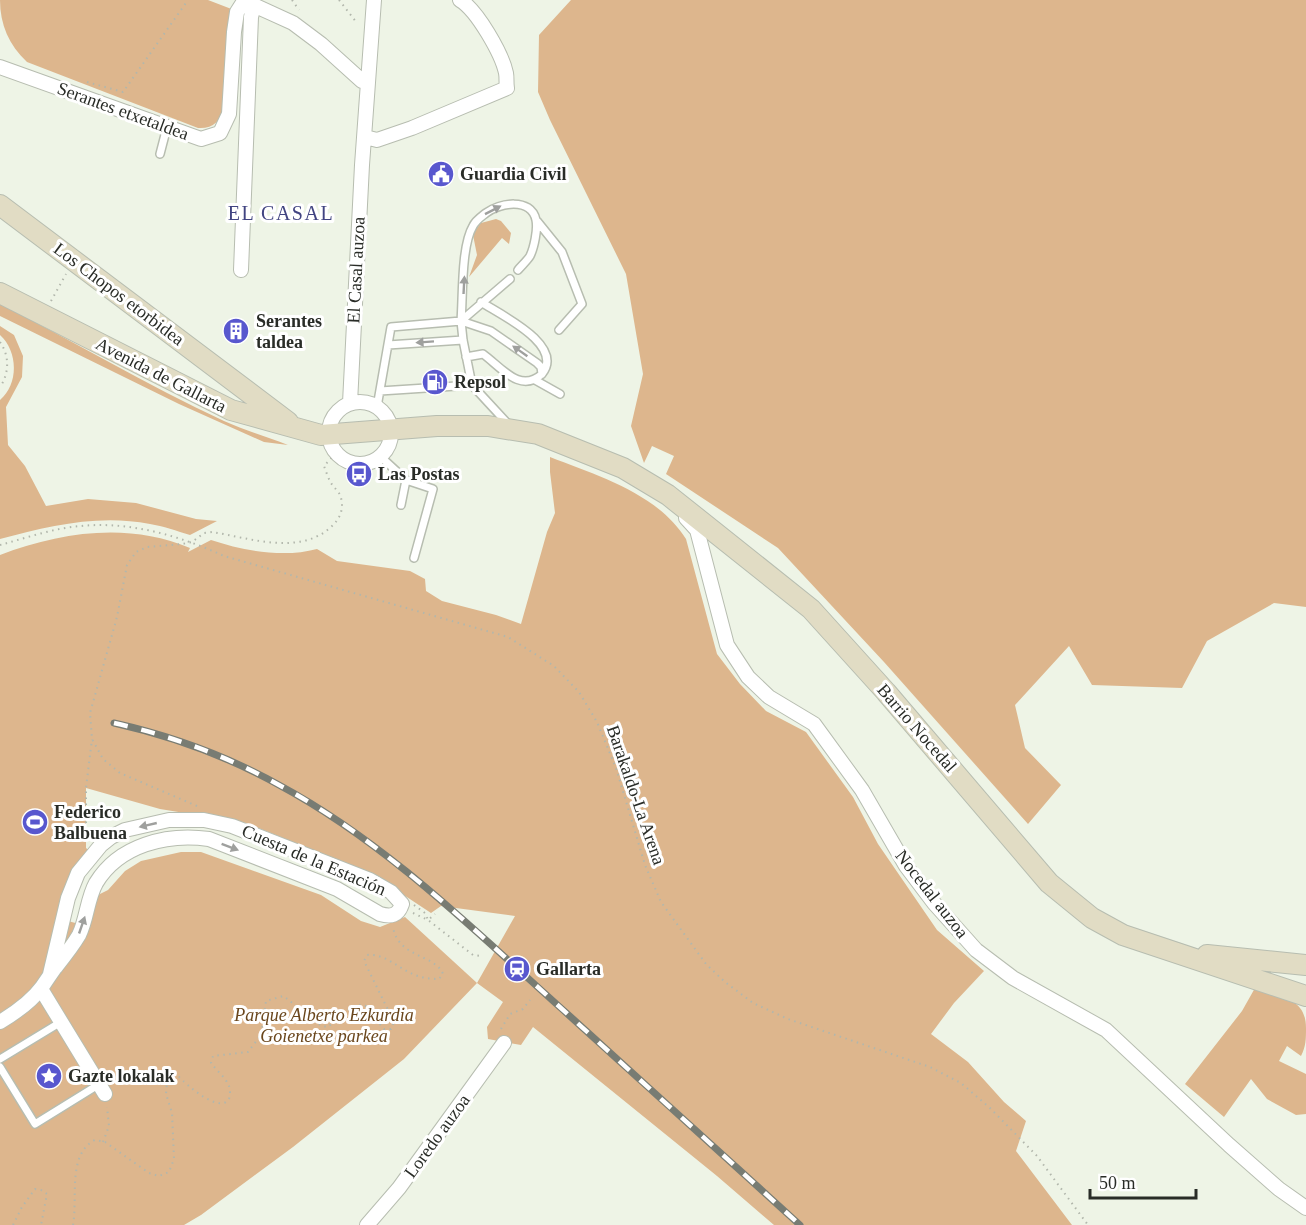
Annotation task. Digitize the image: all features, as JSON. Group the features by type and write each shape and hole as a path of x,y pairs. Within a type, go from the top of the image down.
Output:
{"street":[{"name":"El Casal auzoa","path":"350,404 374,0"},
{"path":"365,137 377,140 412,128 507,88 506,72 482,22 467,4 460,0"},
{"path":"247,2 293,23 321,44 362,81 368,82"},
{"path":"241,270 251,17 247,2"},
{"name":"Serantes etxetaldea","path":"0,67 201,139 220,133 229,114 235,22 237,12 247,2"},
{"name":"Los Chopos etorbidea","path":"0,205 296,428"},
{"name":"Avenida de Gallarta","path":"0,293 231,410 315,434 462,426 513,429"},
{"path":"231,410 237,382"},
{"path":"359,402 377,406 385,413 392,430 391,442 381,457 363,465 344,460 331,444 329,434 334,415 341,408 359,402"},
{"name":"Barrio Nocedal","path":"513,429 538,434 623,468 668,495 811,609 886,692 1048,883 1100,922 1124,935 1306,996"},
{"name":"Nocedal auzoa","path":"668,495 697,530 727,645 748,677 769,697 814,724 862,790 906,866 934,903 976,950 1004,971 1106,1030 1229,1145 1279,1189 1306,1208"},
{"name":"Cuesta de la Estación","path":"0,1022 14,1014 41,989 79,934 96,883 115,861 129,851 148,843 176,838 209,839 337,889 380,914 395,915 400,911 402,904 391,892 370,880 232,826 204,820 170,820 125,830 111,837 93,853 72,885 51,974"},
{"name":"Barrio Nocedal","path":"1169,951 1306,965"},
{"path":"41,989 101,1089"},
{"name":"Loredo auzoa","path":"367,1225 399,1188 504,1043"}],"lane":[{"path":"160,154 167,127"},
{"path":"513,429 472,385 461,321 465,257 469,236 478,219 492,209 516,204 525,206 533,213 562,252 582,304 559,330"},
{"path":"518,270 530,255 537,221"},
{"path":"461,321 510,279"},
{"path":"466,357 483,354 518,381 527,383 535,380 546,368 548,360 540,343 481,302"},
{"path":"377,406 391,327 461,321 491,331 537,363 541,367 542,374"},
{"path":"388,345 463,340"},
{"path":"535,380 560,394"},
{"path":"380,391 472,385"},
{"path":"381,457 406,480 433,489 414,558"},
{"path":"400,505 406,480"},
{"path":"0,1059 61,1022"},
{"path":"0,1067 34,1124 101,1089"}],"path":[{"path":"82,81 123,92 188,0"},
{"path":"339,0 358,24"},
{"path":"49,303 69,269"},
{"path":"0,342 5,349 8,366 5,380 0,387"},
{"path":"93,853 86,848 86,788 92,739 90,712 117,616 127,565 136,552 147,547 192,542 204,533 212,532 287,544 306,542 325,533 342,511 341,496 331,483 324,466 336,453"},
{"name":"Barakaldo-La Arena","path":"0,545 51,531 82,526 118,526 157,531 192,542 224,556 508,637 554,666 579,692 597,722 616,768 645,865 661,902 706,964 724,982 753,1003 788,1019 930,1067 961,1083 990,1108 1037,1156 1088,1225"},
{"path":"92,739 103,759 120,773 206,809"},
{"path":"406,898 425,913 428,920"},
{"path":"410,912 428,920 473,955 482,956"},
{"path":"428,920 435,914"},
{"path":"73,1225 76,1198 75,1170 78,1158 89,1143 95,1140 103,1142 149,1173 159,1176 169,1172 174,1159 172,1113 166,1094 167,1083 172,1078 179,1077 195,1092 217,1103 223,1104 227,1101 230,1097 230,1087 211,1063 213,1056 248,1052 261,1035 266,1001 283,996 292,1001 308,1018 319,1025 328,1027 353,1007 362,1005 369,1008 384,1029 391,1029 394,1022 364,961 367,955 372,954 394,963 413,975 428,979 439,979 443,974 441,968 409,951 394,938 392,923"},
{"path":"510,1014 523,1009 530,1000"},
{"path":"101,1089 109,1126 103,1142"},
{"path":"14,1225 21,1207 35,1189 47,1194 41,1225"}],"green space":[{"path":"0,0 208,0 234,10 224,112 212,125 198,128 27,62 15,49 7,34"},
{"path":"571,0 1306,0 1306,607 1274,603 1207,641 1182,688 1092,685 1069,646 1015,705 1025,748 1061,785 1028,824 884,662 778,548 666,474 674,456 652,446 644,463 631,426 643,374 626,274 538,92 539,35"},
{"path":"496,219 501,221 511,233 509,244 502,238 469,277 477,255 473,235 481,223"},
{"path":"0,304 195,407 288,445 264,442 179,404 0,316"},
{"path":"0,326 14,335 23,356 22,377 6,407 8,445 25,466 46,506 88,499 136,503 196,519 217,521 190,535 155,525 112,520 55,526 0,539 0,400 11,385 14,368 10,350 0,335"},
{"name":"Parque Alberto Ezkurdia Goienetxe parkea","path":"550,457 625,488 659,509 686,539 717,654 740,684 766,711 806,732 853,797 878,844 937,930 984,971 954,1003 931,1034 968,1062 1004,1102 1026,1121 1016,1151 1072,1225 774,1225 533,1027 521,1045 488,1039 487,1027 503,1002 477,983 404,1059 293,1147 184,1225 0,1225 0,555 47,541 95,533 143,535 190,548 188,552 211,540 264,552 291,553 317,549 337,561 410,571 425,579 426,591 442,601 521,624 547,532 555,513","holes":["86,788 160,809 246,823 372,874 431,913 441,906 515,916 477,983 405,917 380,927 361,921 321,895 201,852 181,852 141,861 125,871 108,890 84,902 79,924 68,921 79,879 95,856 86,848"]},
{"path":"1255,988 1282,996 1302,1010 1305,1018 1306,1039 1301,1056 1287,1046 1279,1061 1306,1074 1306,1114 1296,1115 1267,1099 1251,1079 1224,1117 1185,1084 1242,1011"}],"railway":[{"path":"114,723 178,741 239,765 318,808 392,860 461,918 800,1225"}],"place":[{"name":"Guardia Civil","path":"441,174"},
{"name":"Serantes taldea","path":"236,331"},
{"name":"Repsol","path":"435,382"},
{"name":"Las Postas","path":"359,474"},
{"name":"Federico Balbuena","path":"35,822"},
{"name":"Gallarta","path":"517,969"},
{"name":"Gazte lokalak","path":"49,1076"}],"district":[{"name":"EL CASAL","path":"281,213"}]}
